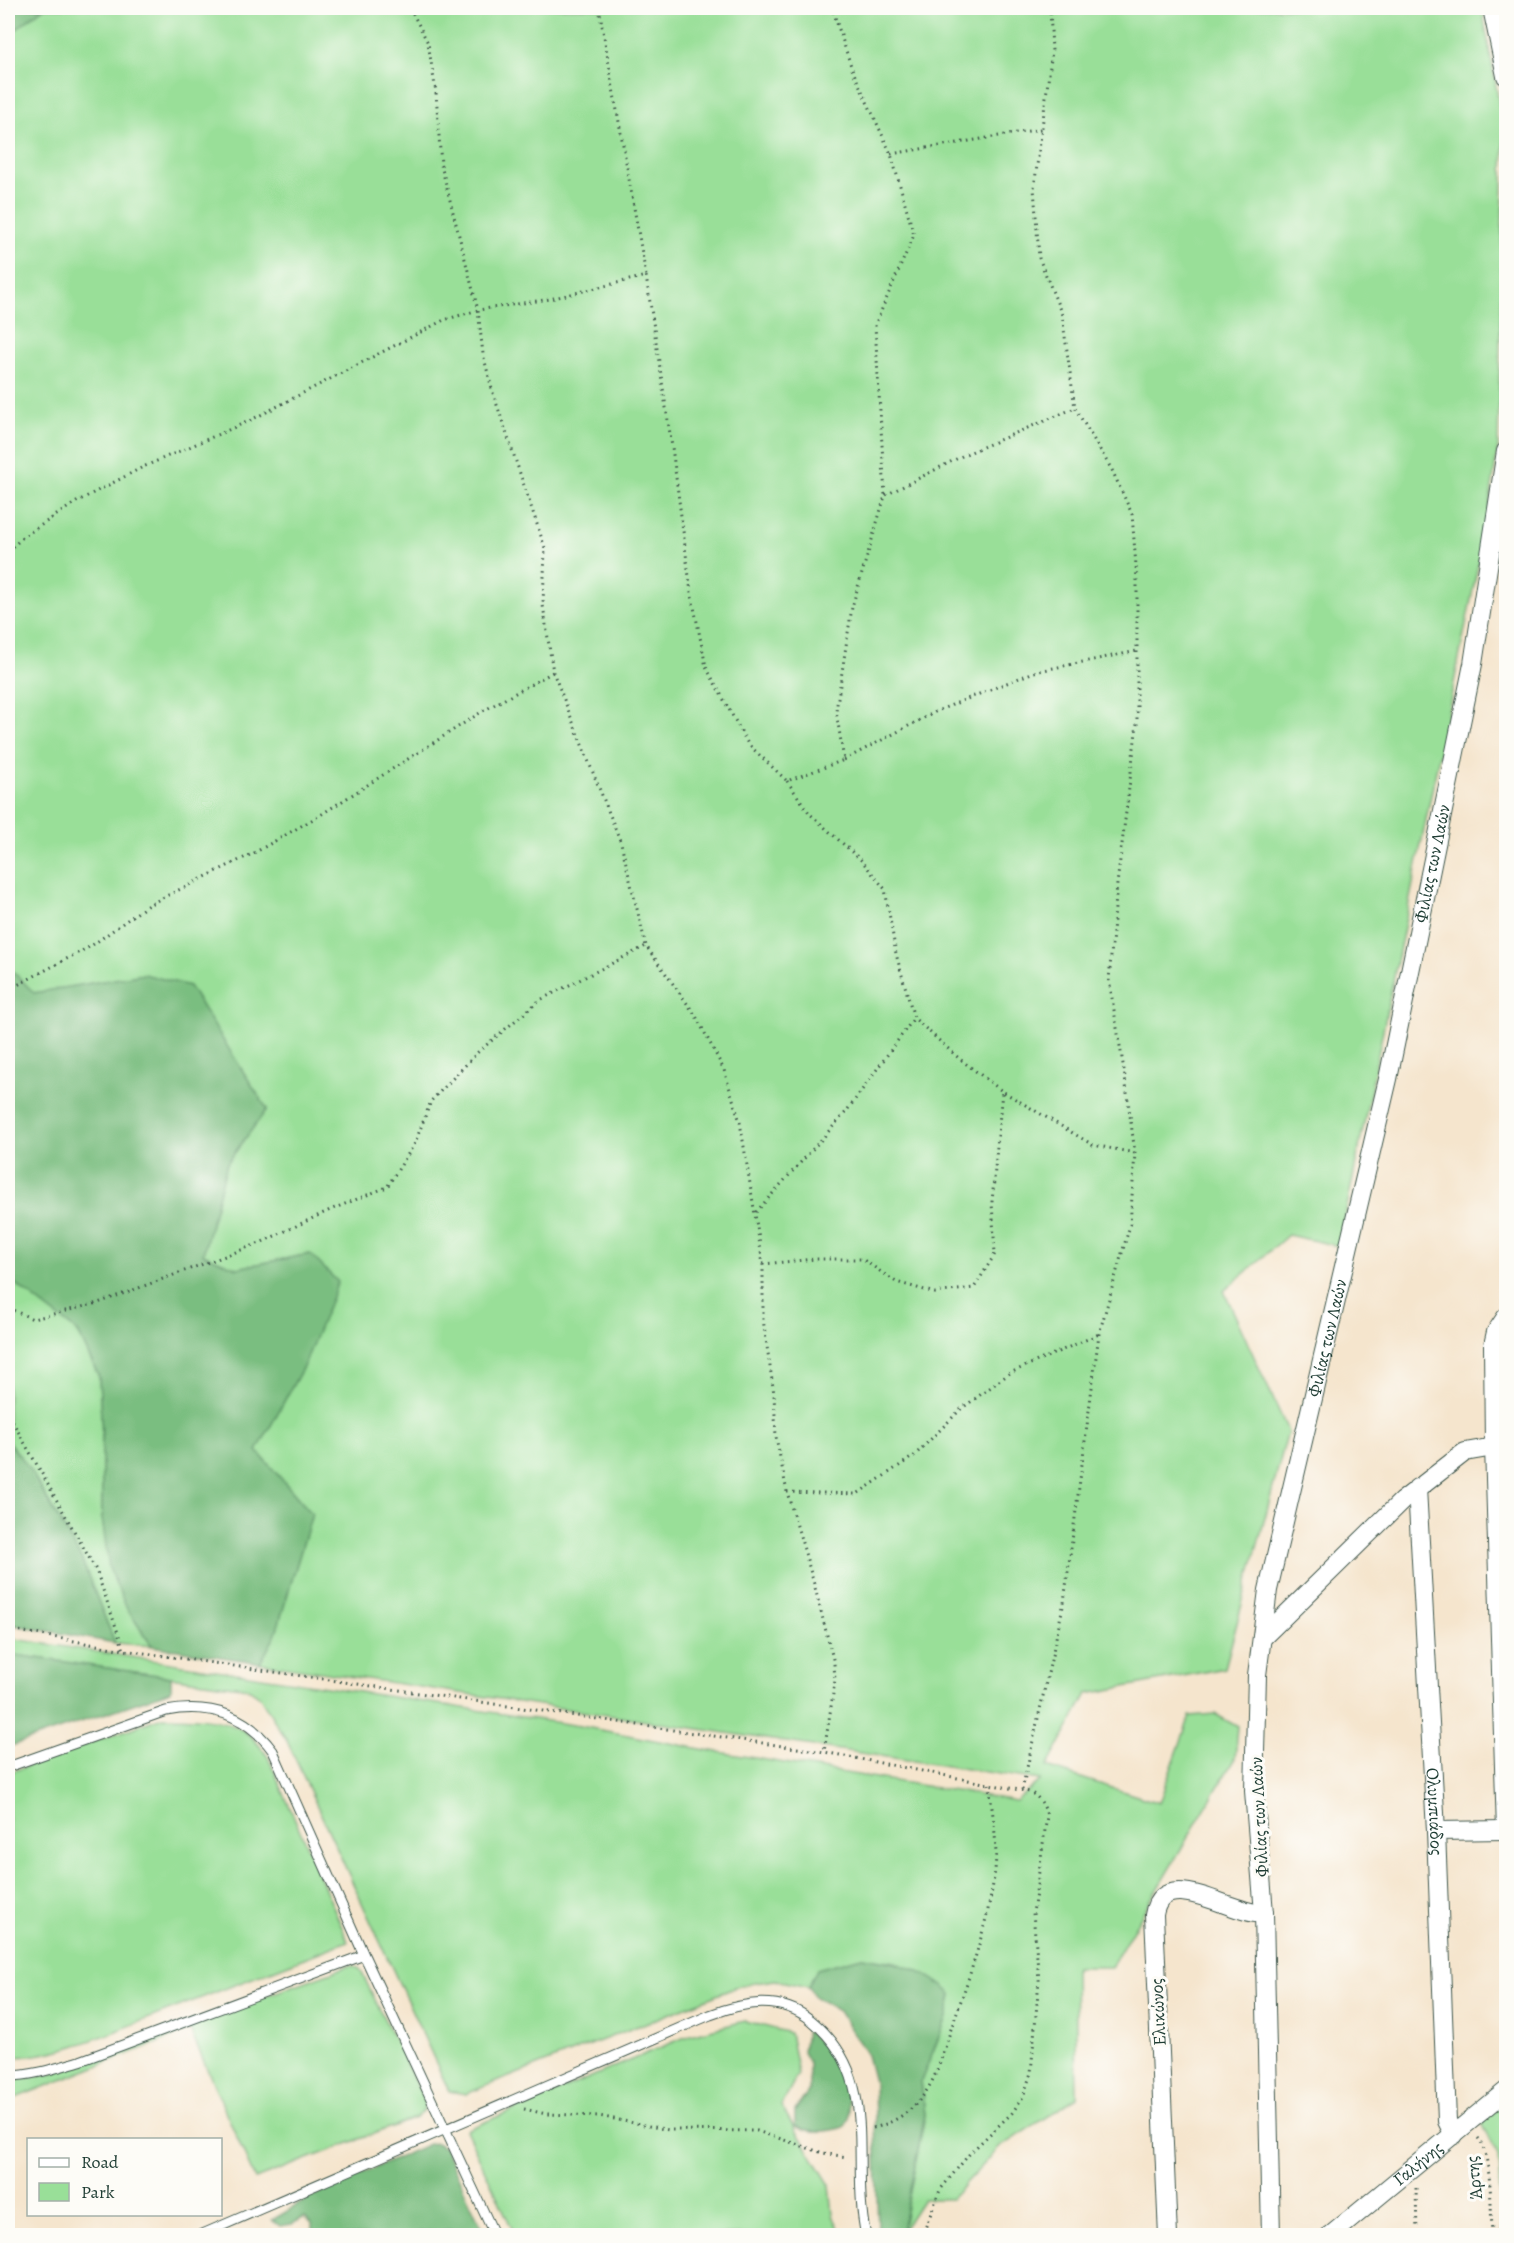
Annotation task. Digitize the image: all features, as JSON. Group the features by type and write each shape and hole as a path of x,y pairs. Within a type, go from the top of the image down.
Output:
{"street":[{"path":"1492,8 1506,76"},
{"name":"Φιλίας των Λαών","path":"1271,2235 1264,1912 1254,1791 1257,1675 1268,1590 1393,1056 1473,664 1506,452"},
{"path":"1436,1831 1506,1831 1493,1345 1496,1332 1506,1317"},
{"path":"1262,1638 1417,1488 1465,1452 1494,1447"},
{"name":"Ολυμπιάδος","path":"1417,1488 1436,1831 1447,2121 1460,2130"},
{"name":"Ελικώνος","path":"1168,2235 1156,1905 1159,1898 1166,1894 1192,1894 1249,1912 1264,1912"},
{"name":"Γαλήνης","path":"1330,2235 1506,2091"}],"lane":[{"path":"8,1767 166,1712 188,1707 206,1708 225,1714 262,1737 273,1751 364,1955 495,2235"},
{"path":"8,2076 22,2076 80,2061 364,1955"},
{"path":"198,2235 710,2015 735,2006 761,2002 784,2006 805,2016 824,2030 848,2066 856,2092 866,2235"}],"path":[{"path":"410,8 428,43 436,93 441,165 478,310 483,354 493,393 545,548 543,605 553,672 621,843 646,946 696,1016 724,1070 740,1122 763,1264 763,1318 774,1394 777,1437 787,1492 834,1663 835,1682 824,1752"},
{"path":"599,8 646,276 691,592 706,667 748,744 787,781 810,814 862,861 885,889 896,954 914,1018 961,1060 1002,1091 1093,1145 1135,1153"},
{"path":"832,8 852,69 891,154 914,235 875,325 885,496 852,607 836,711 844,760"},
{"path":"1022,1790 1064,1602 1098,1334 1130,1225 1135,1153 1109,980 1117,884 1137,724 1137,579 1132,514 1112,470 1075,408 1062,315 1039,258 1034,188 1052,51 1050,8"},
{"path":"891,154 1041,129"},
{"path":"8,551 23,537 78,501 143,467 249,421 444,320 478,310 550,299 646,276"},
{"path":"885,496 966,454 1075,408"},
{"path":"787,781 844,760 938,711 1034,672 1137,651"},
{"path":"8,990 91,946 148,905 254,853 322,814 483,711 553,672"},
{"path":"8,1308 33,1318 98,1303 260,1244 330,1210 387,1187 415,1143 431,1101 478,1052 540,1000 646,946"},
{"path":"756,1212 846,1112 914,1018"},
{"path":"763,1264 815,1259 862,1259 896,1282 935,1293 974,1288 995,1254 992,1202 1002,1091"},
{"path":"787,1492 857,1494 914,1456 961,1409 1010,1373 1098,1334"},
{"path":"8,1404 10,1417 96,1570 124,1650"},
{"path":"8,1629 124,1650 824,1752 1022,1790 1038,1797 1044,1805 1047,1816 1033,1912 1039,1980 1031,2073 1023,2097 1012,2113 971,2152 940,2190 922,2235"},
{"path":"860,2130 895,2120 912,2108 926,2091 938,2068 965,1990 990,1900 996,1845 989,1784"},
{"path":"511,2100 519,2107 531,2112 599,2116 669,2130 757,2131 824,2153 861,2157"},
{"name":"Άρτης","path":"1460,2130 1483,2143 1487,2157 1492,2235"},
{"path":"1408,2173 1416,2188 1417,2235"}],"green space":[{"path":"8,8 43,8 8,36"},
{"path":"43,8 1482,8 1504,131 1498,447 1487,521 1339,1246 1288,1235 1224,1291 1288,1431 1225,1668 1087,1694 1047,1767 1159,1803 1190,1716 1215,1714 1238,1727 1235,1758 1111,1967 1075,1967 1077,2097 1000,2147 951,2199 923,2199 902,2231 925,2115 921,2081 947,2017 952,1995 895,1962 862,1957 818,1969 808,1987 775,1980 742,1985 466,2094 449,2091 287,1741 260,1697 247,1688 8,1654 8,1638 580,1726 706,1750 1016,1801 1040,1780 260,1663 275,1636 312,1514 257,1451 305,1363 310,1254 237,1268 203,1254 227,1163 267,1109 144,974 33,993 8,966 8,36"},
{"path":"8,966 34,993 144,974 189,986 267,1109 227,1163 203,1254 237,1268 310,1254 338,1282 305,1363 257,1451 312,1514 275,1636 260,1663 152,1646 127,1609 109,1568 102,1518 99,1377 78,1332 8,1278"},
{"path":"8,1278 78,1332 99,1377 102,1518 127,1609 152,1646 115,1643 81,1558 29,1468 8,1441"},
{"path":"8,1441 29,1468 81,1558 115,1643 8,1624"},
{"path":"8,1654 171,1677 171,1691 8,1747"},
{"path":"162,1717 224,1722 246,1732 260,1746 268,1757 348,1941 88,2042 47,2053 8,2057 8,1773"},
{"path":"862,1957 910,1968 931,1978 952,1994 947,2017 921,2081 925,2115 902,2231 878,2232 874,2082 867,2055 839,2011 815,1997 808,1987 817,1969"},
{"path":"348,1966 360,1969 424,2100 424,2110 415,2118 255,2179 190,2030 8,2101 8,2081 50,2074"},
{"path":"745,2021 790,2033 798,2074 781,2106 830,2185 833,2215 842,2235 515,2235 466,2130 690,2035"},
{"path":"806,2031 830,2054 841,2076 849,2112 849,2119 844,2127 819,2131 795,2126 795,2111 809,2090 809,2063 803,2052"},
{"path":"1506,2102 1506,2235 1502,2236 1498,2156 1482,2123"},
{"path":"436,2143 445,2148 485,2235 469,2235 465,2232 451,2230 421,2232 410,2236 312,2235 312,2224 305,2217 292,2224 280,2226 272,2220 313,2196 429,2144"}]}
